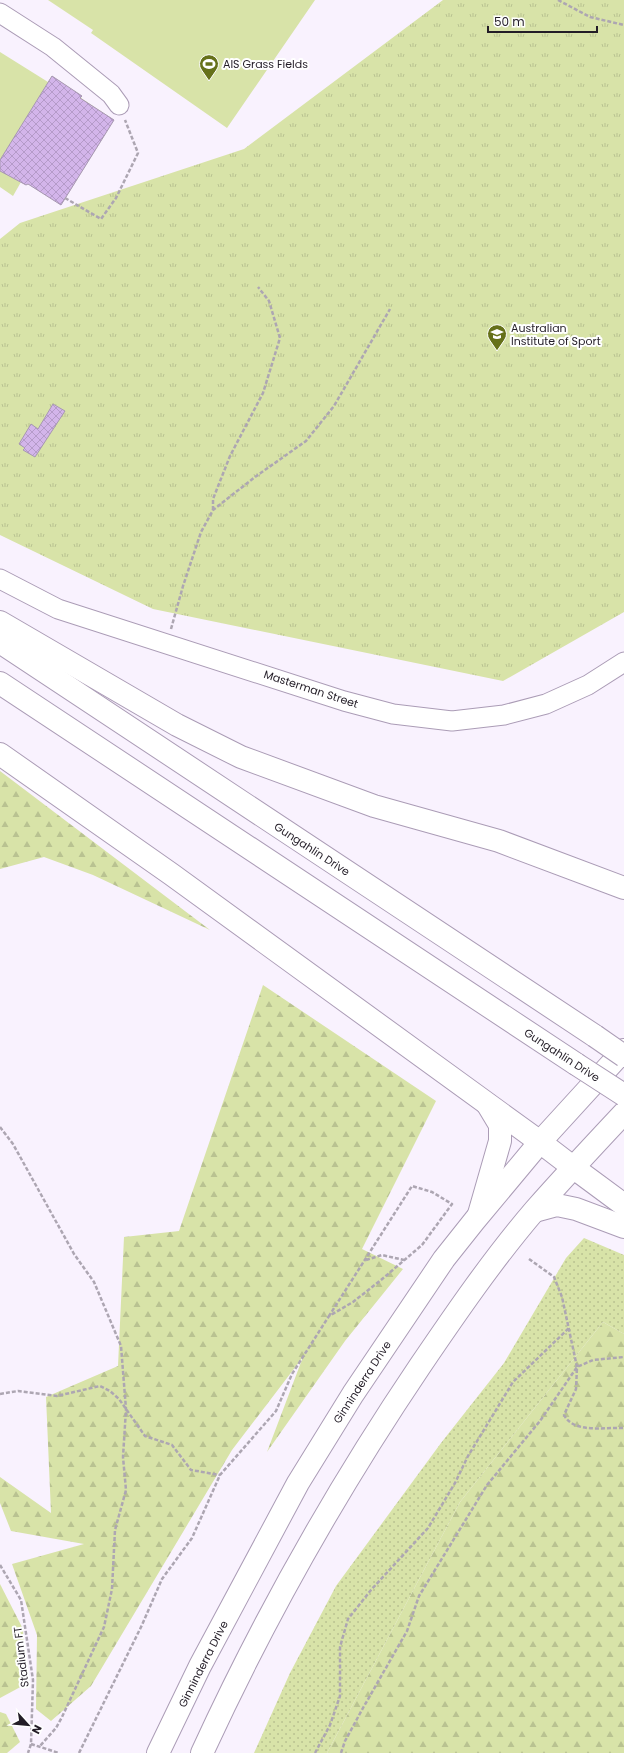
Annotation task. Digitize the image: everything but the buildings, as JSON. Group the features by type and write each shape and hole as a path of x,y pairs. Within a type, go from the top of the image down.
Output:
{"main road":[{"path":"0,622 170,722 241,757 374,806 500,841 624,888"},
{"name":"Gungahlin Drive","path":"0,642 624,1056"},
{"name":"Gungahlin Drive","path":"0,683 624,1095"},
{"path":"0,754 171,874 540,1142 624,1205"},
{"path":"574,869 624,902"},
{"name":"Ginninderra Drive","path":"158,1753 200,1666 298,1483 353,1394 444,1259 479,1214 540,1142 624,1050"},
{"path":"479,1214 500,1141 500,1125 488,1105"},
{"path":"202,1753 235,1680 274,1606 333,1502 386,1416 477,1284 535,1211 624,1113"},
{"path":"535,1211 557,1205 576,1209 624,1227"}],"street":[{"path":"0,13 53,47 111,94 119,105"},
{"name":"Masterman Street","path":"0,579 58,609 168,643 344,701 393,714 452,721 504,715 546,704 588,685 624,662"}],"path":[{"path":"558,0 590,17 624,25"},
{"path":"65,198 101,219 116,198 138,153 119,105"},
{"path":"213,510 213,499 230,456 263,393 280,338 269,301 258,287"},
{"path":"168,643 183,586 201,532 213,510 254,477 306,441 334,406 390,309"},
{"path":"0,1127 13,1144 74,1254 94,1282 121,1346 126,1409 123,1458 126,1490 115,1530 112,1589 104,1628 62,1718 56,1728 40,1746"},
{"path":"79,1753 162,1579 192,1538 220,1475 276,1411 292,1374 329,1316 365,1260 412,1186 432,1192 452,1204 422,1245 353,1302 329,1316"},
{"path":"365,1260 382,1255 404,1260"},
{"path":"529,1258 554,1277 562,1297 577,1367 576,1389 564,1415 567,1422 577,1427 584,1428 624,1428"},
{"path":"315,1753 330,1725 340,1696 340,1647 348,1619 371,1590 428,1528 455,1483 468,1456 513,1382 569,1328"},
{"path":"342,1753 345,1741 359,1714 407,1631 419,1596 462,1523 487,1485 540,1421 577,1367 593,1360 624,1357"},
{"path":"0,1394 18,1391 57,1396 100,1386 110,1391 126,1409 145,1436 172,1445 191,1470 220,1475"},
{"name":"Stadium FT","path":"0,1565 22,1600 33,1680 31,1744 28,1753"},
{"path":"31,1744 59,1753"}],"green space":[{"name":"AIS Grass Fields","path":"48,0 315,0 227,128 91,33 93,30"},
{"path":"443,0 624,0 624,612 503,681 153,609 0,535 0,239 20,223 244,149"},
{"path":"0,52 48,82 52,76 114,120 61,205 28,184 26,185 21,182 13,196 0,187"},
{"path":"0,771 210,930 93,875 44,857 0,869"},
{"path":"263,985 436,1101 362,1249 403,1269 345,1341 267,1452 303,1357 232,1450 91,1686 51,1721 36,1709 37,1635 12,1564 84,1544 11,1531 0,1503 0,1477 51,1513 46,1397 118,1366 124,1237 179,1231"},
{"path":"584,1238 624,1255 624,1334 603,1322 460,1502 327,1753 254,1753 290,1673 336,1586 441,1443 504,1363 566,1258"},
{"path":"603,1322 624,1334 624,1753 327,1753 460,1502"},
{"path":"0,1584 23,1629 26,1684 0,1698"},
{"path":"0,1712 6,1714 20,1742 7,1753 0,1753"}],"place":[{"name":"AIS Grass Fields","path":"209,81"},
{"name":"Australian Institute of Sport","path":"497,351"}]}
